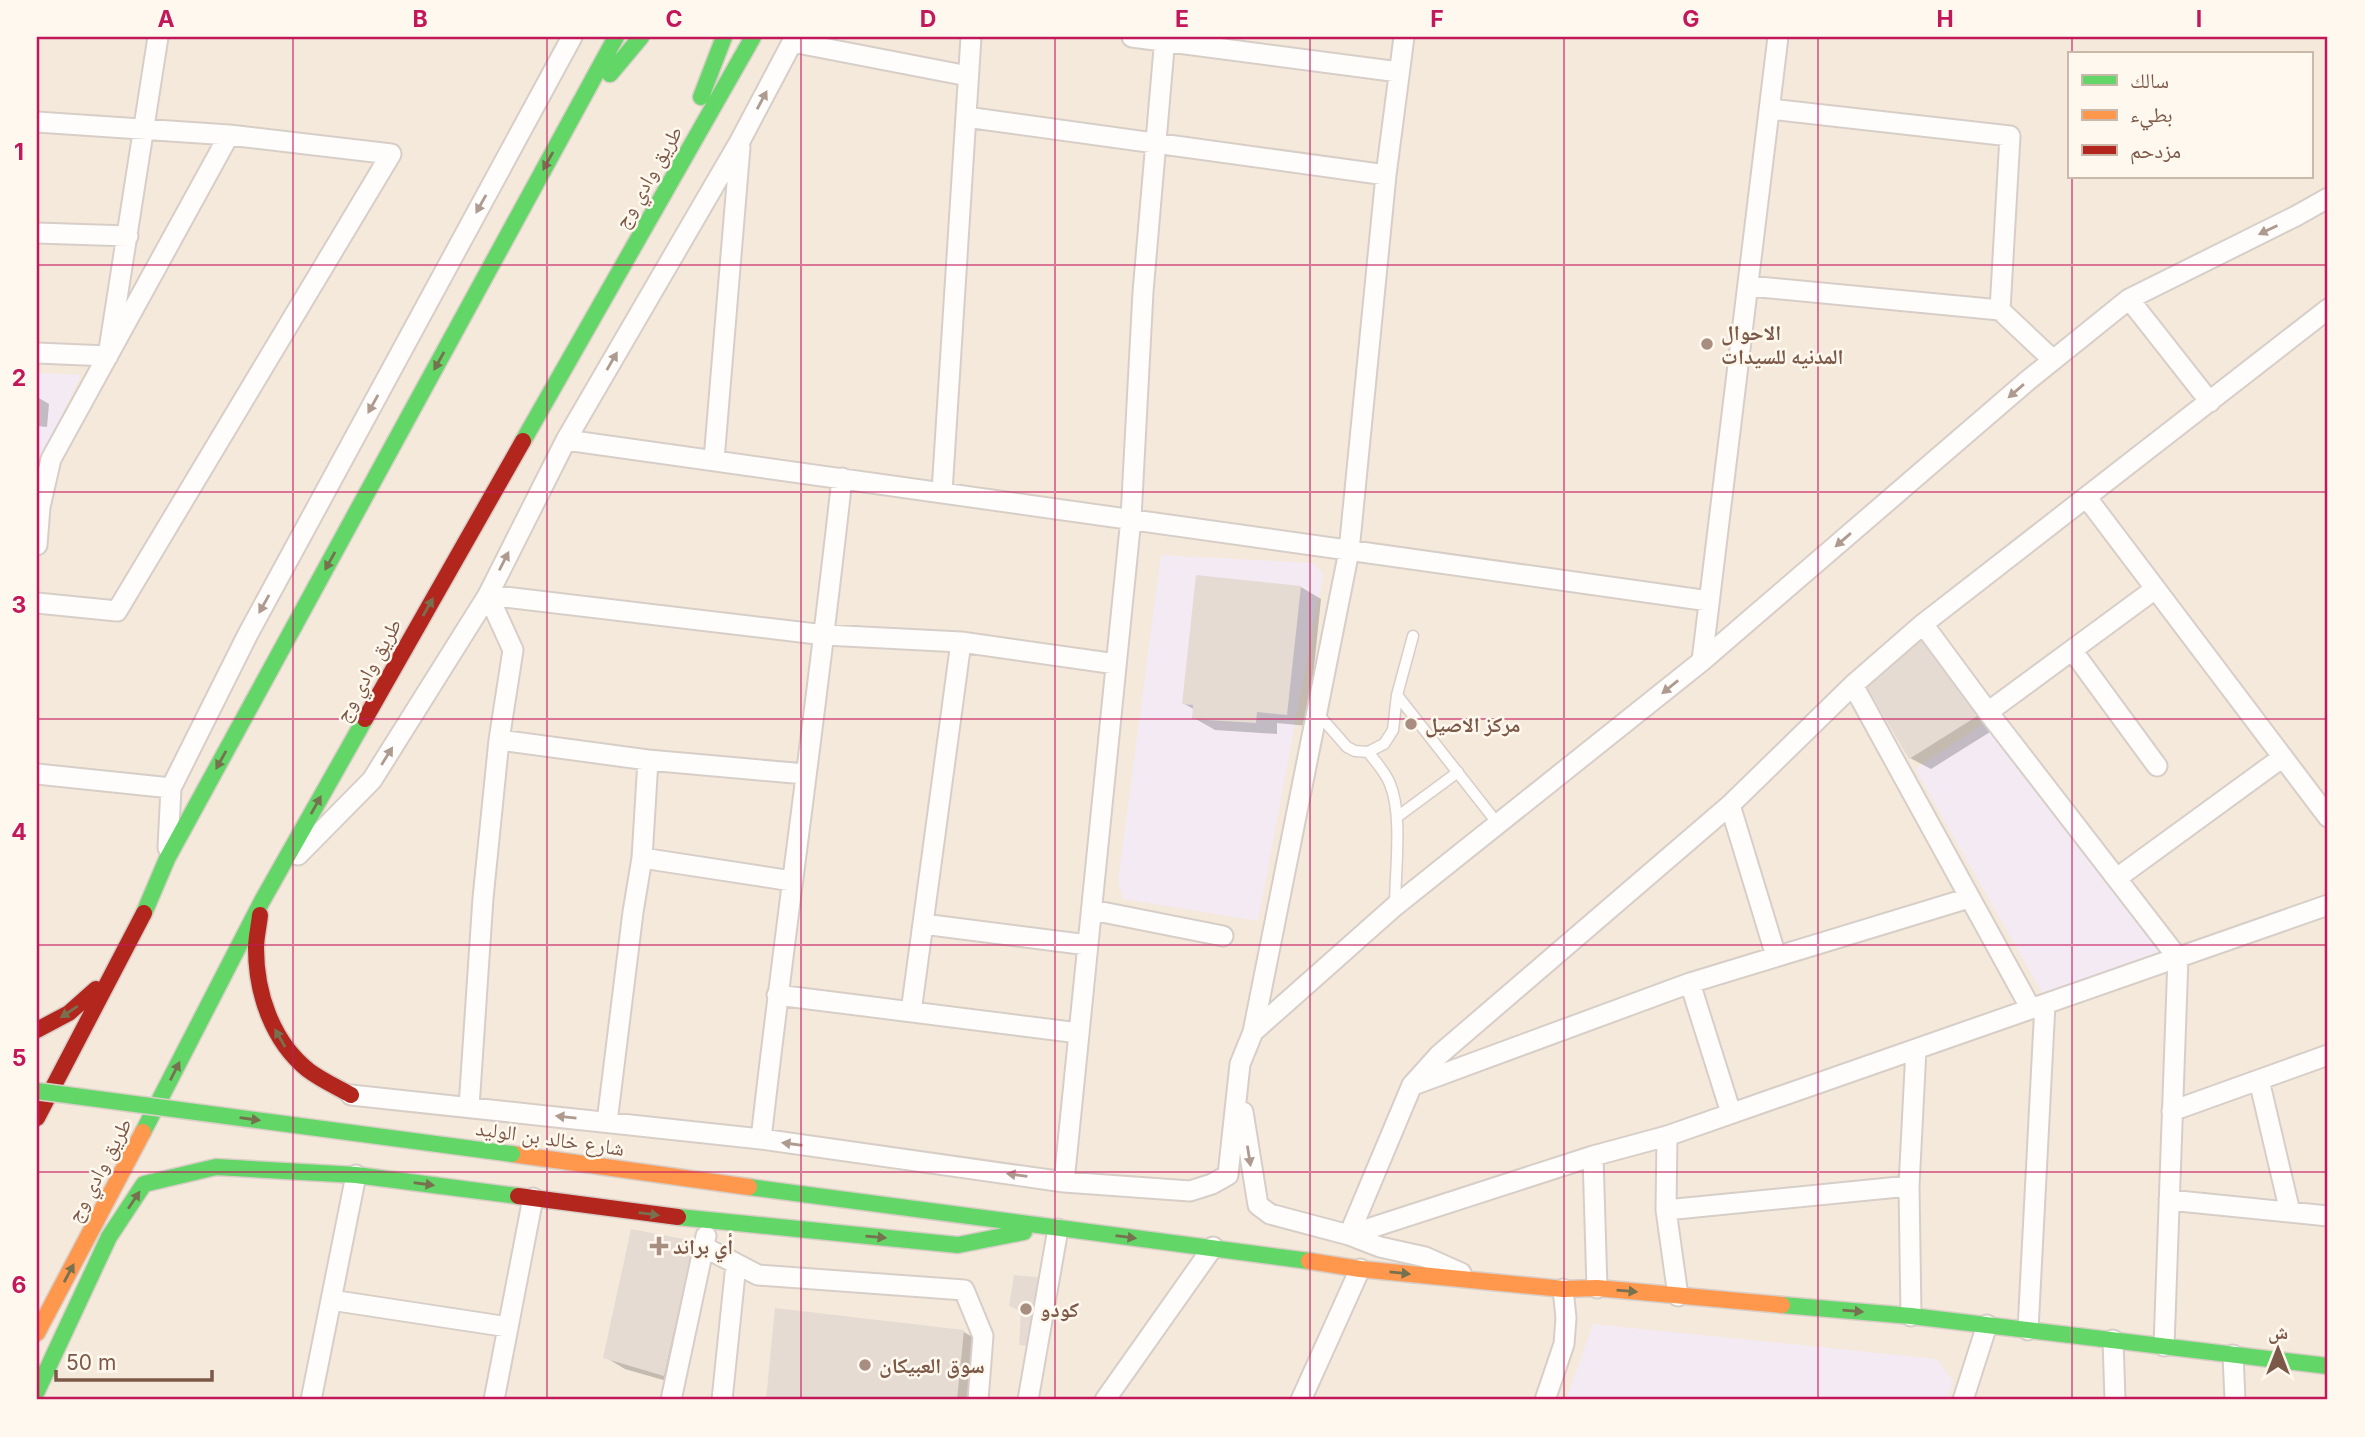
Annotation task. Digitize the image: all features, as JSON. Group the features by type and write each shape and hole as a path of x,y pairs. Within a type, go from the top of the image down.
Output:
{"main road":[{"path":"37,1118 140,921 167,859 616,37"},
{"path":"568,125 641,37"},
{"path":"670,179 724,37"},
{"name":"طريق وادي وج","path":"37,1333 176,1071 262,901 752,37"},
{"path":"262,901 256,947 268,1016 282,1045 308,1070 351,1095"},
{"path":"37,1030 68,1014 86,1000 113,970 140,921"},
{"name":"شارع خالد بن الوليد","path":"37,1091 1052,1228 1213,1247 1360,1269 1563,1289 1598,1288 1911,1316 2328,1366"},
{"path":"37,1391 109,1237 144,1184 216,1167 356,1175 709,1221 958,1245 1052,1228"}],"street":[{"path":"108,356 158,37"},
{"path":"167,859 170,788 248,634 572,37"},
{"path":"942,492 971,37"},
{"path":"1132,37 1165,39 1399,72"},
{"path":"351,1095 761,1139 1064,1182 1190,1191 1228,1175 1240,1064 1254,1032 1349,551 1385,175 1404,37"},
{"path":"1702,661 1778,37"},
{"path":"275,878 372,780 488,595 566,440 740,141 794,39 968,76"},
{"path":"1064,1182 1131,518 1143,292 1165,39"},
{"path":"1770,109 2010,136 2000,310"},
{"path":"966,117 1385,175"},
{"path":"37,122 229,135 391,154 117,611 37,603"},
{"path":"37,545 40,507 51,459 229,135"},
{"path":"714,460 740,141"},
{"path":"1254,1032 1395,906 1702,661 2053,360 2129,299 2328,198"},
{"path":"37,233 128,236"},
{"path":"1749,286 2000,310 2053,360"},
{"path":"2129,299 2210,402"},
{"path":"1349,1235 1412,1085 1438,1055 1730,804 1853,685 1923,624 2328,309"},
{"path":"37,353 108,356"},
{"path":"566,440 1709,601"},
{"path":"761,1139 805,774 825,635 842,478"},
{"path":"2087,498 2328,817"},
{"path":"1988,712 2155,589"},
{"path":"488,595 825,635 961,642 1116,664"},
{"path":"469,1107 482,898 499,740 513,650 488,595"},
{"path":"1923,624 2178,957 2164,1346"},
{"path":"911,1012 961,642"},
{"path":"2072,650 2157,766"},
{"path":"1853,685 1969,898 2038,1006 2028,1330"},
{"path":"499,740 648,760 805,774"},
{"path":"2117,878 2283,757"},
{"path":"607,1122 642,858 648,760"},
{"path":"37,774 170,788"},
{"path":"1730,804 1776,957"},
{"path":"642,858 792,880"},
{"path":"1412,1085 1690,983 1969,898"},
{"path":"1349,1235 1593,1156 1667,1136 2328,905"},
{"path":"1092,910 1223,936"},
{"path":"923,924 1088,945"},
{"path":"1690,983 1731,1113"},
{"path":"777,995 1079,1033"},
{"path":"1911,1316 1909,1186 1916,1049"},
{"path":"2172,1111 2328,1055"},
{"path":"1240,1064 1245,1132 1258,1205 1270,1214 1349,1235 1380,1247 1425,1257 1477,1281"},
{"path":"2259,1080 2290,1212"},
{"path":"1667,1136 1666,1210 1678,1296"},
{"path":"1593,1156 1598,1288"},
{"path":"311,1400 356,1175"},
{"path":"1666,1210 1909,1186"},
{"path":"494,1400 533,1198"},
{"path":"2169,1200 2328,1216"},
{"path":"671,1400 709,1221"},
{"path":"1028,1400 1052,1228"},
{"path":"704,1247 758,1275 964,1290 983,1336 978,1400"},
{"path":"1105,1400 1213,1247"},
{"path":"722,1400 736,1264"},
{"path":"1301,1400 1360,1269"},
{"path":"1545,1400 1564,1343 1566,1318 1563,1289"},
{"path":"331,1300 508,1327"},
{"path":"1963,1400 1987,1325"},
{"path":"2113,1340 2115,1400"},
{"path":"2233,1355 2235,1400"}],"lane":[{"path":"1318,713 1347,747 1355,751 1368,752 1384,744 1393,730 1397,695 1413,636"},
{"path":"1397,695 1499,824"},
{"path":"1368,752 1389,781 1395,798 1395,906"},
{"path":"1397,817 1458,772"}],"shaded area":[{"path":"37,37 2328,37 2328,1400 37,1400"},
{"path":"37,373 81,375 43,453 37,506"},
{"path":"1161,555 1314,563 1323,574 1258,921 1123,899 1118,881"},
{"path":"1984,723 2163,952 2044,996 1915,769"},
{"path":"1593,1324 1937,1359 1953,1381 1947,1400 1566,1400"}],"building":[{"path":"1196,575 1301,586 1287,715 1257,712 1256,723 1192,719 1193,705 1182,704"},
{"path":"1922,631 1979,715 1909,759 1865,684"},
{"path":"631,1229 694,1241 664,1376 603,1358"},
{"name":"كودو","path":"1014,1275 1043,1278 1031,1346 1019,1345 1021,1311 1009,1306"},
{"name":"سوق العبيكان","path":"775,1308 964,1330 957,1400 766,1400"}],"traffic: fast":[{"path":"144,913 167,859 616,37"},
{"path":"610,74 641,37"},
{"path":"701,97 724,37"},
{"path":"523,441 753,37"},
{"path":"143,1132 262,901 365,719"},
{"path":"37,1091 512,1154"},
{"path":"37,1391 109,1237 144,1184 216,1167 356,1175 518,1196"},
{"path":"749,1187 1309,1261"},
{"path":"678,1217 958,1245 1024,1232"},
{"path":"1782,1305 1911,1316 2328,1366"}],"traffic: slow":[{"path":"37,1333 143,1132"},
{"path":"512,1154 749,1187"},
{"path":"1309,1261 1360,1269 1563,1289 1597,1288 1782,1305"}],"traffic: jam":[{"path":"365,719 523,441"},
{"path":"37,1118 144,913"},
{"path":"260,915 256,948 259,982 268,1015 276,1031 295,1058 308,1070 351,1095"},
{"path":"37,1030 69,1013 96,989"},
{"path":"518,1196 678,1217"}],"place":[{"name":"الاحوال المدنيه للسيدات","path":"1707,344"},
{"name":"مركز الاصيل","path":"1411,724"},
{"name":"أي براند","path":"659,1246"},
{"name":"كودو","path":"1026,1309"},
{"name":"سوق العبيكان","path":"865,1365"}]}
